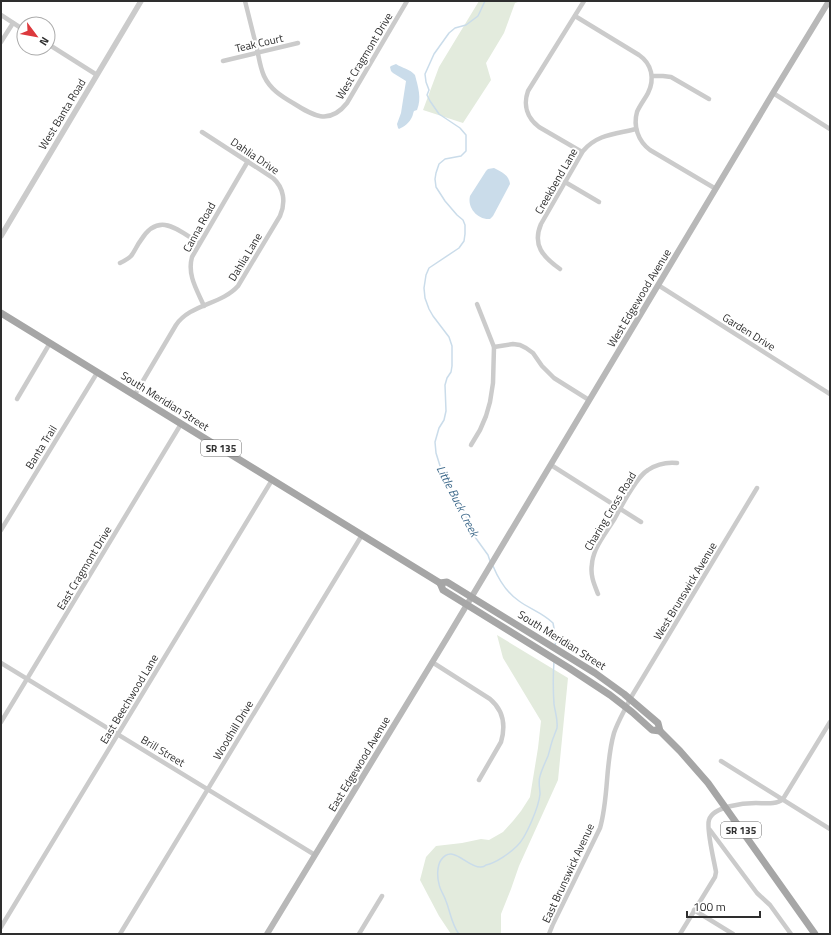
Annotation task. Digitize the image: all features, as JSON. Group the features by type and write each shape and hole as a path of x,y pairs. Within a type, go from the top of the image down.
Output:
{"main road":[{"name":"West Edgewood Avenue","path":"467,605 829,1"},
{"name":"South Meridian Street","path":"1,313 440,583 443,590 570,668 601,689 628,703 658,723 660,731 708,783 815,934"},
{"name":"South Meridian Street","path":"440,583 447,582 570,657 606,680 628,703"},
{"name":"East Edgewood Avenue","path":"267,934 467,605"}],"street":[{"name":"West Banta Road","path":"1,236 141,1"},
{"path":"245,1 257,53"},
{"name":"West Cragmont Drive","path":"257,53 265,78 276,92 311,114 321,116 331,115 338,112 347,103 407,1"},
{"path":"582,152 534,123 527,112 526,100 527,95 584,1"},
{"path":"1,15 16,25"},
{"path":"575,16 641,56 648,63 652,76 652,85 637,112 636,121 637,134 642,142 650,150 716,189"},
{"path":"1,42 12,22"},
{"name":"Teak Court","path":"223,61 298,43"},
{"path":"56,49 97,75"},
{"path":"652,76 667,76 673,78 709,99"},
{"path":"773,93 830,129"},
{"name":"Creekbend Lane","path":"560,269 549,261 543,254 538,242 538,233 541,224 582,152 588,145 600,137 636,130"},
{"name":"Dahlia Drive","path":"202,132 270,175 280,186 283,205"},
{"name":"Canna Road","path":"204,306 192,278 190,267 192,257 248,161"},
{"path":"565,182 599,202"},
{"name":"Dahlia Lane","path":"134,396 181,318 188,313 230,294 238,286 280,216 283,205"},
{"path":"120,263 130,257 145,233 154,226 171,226 199,243"},
{"name":"Garden Drive","path":"658,285 830,394"},
{"path":"471,445 483,424 493,388 494,347 477,304"},
{"path":"16,399 50,344"},
{"path":"494,347 513,344 526,348 533,353 542,366 554,378 589,400"},
{"name":"Banta Trail","path":"1,530 97,373"},
{"name":"East Cragmont Drive","path":"1,722 181,424"},
{"name":"Charing Cross Road","path":"598,594 592,578 592,558 620,509 639,478 647,470 662,464 677,464"},
{"path":"551,465 642,522"},
{"name":"East Beechwood Lane","path":"1,927 272,480"},
{"name":"West Brunswick Avenue","path":"628,703 757,488"},
{"name":"Woodhill Drive","path":"120,934 362,535"},
{"path":"432,662 488,697 500,713 504,726 501,742 479,780"},
{"name":"Brill Street","path":"1,663 315,855"},
{"name":"East Brunswick Avenue","path":"550,934 553,924 600,828 603,816 609,759 613,739 616,727 628,703"},
{"path":"680,934 715,877 716,872 709,829 709,820 711,817 717,811 742,803 775,803 783,800 830,722"},
{"path":"722,761 830,829"},
{"path":"709,829 757,893 770,905 791,934"},
{"path":"359,934 382,896"},
{"path":"694,910 733,934"}],"shaded area":[{"path":"479,1 521,1 515,3 504,33 486,63 491,80 463,123 423,110 439,67"},
{"path":"497,635 568,678 558,780 519,866 501,914 501,934 451,934 439,916 420,880 426,857 436,846 481,839 489,840 503,832 521,811 530,797 538,748 541,721 503,658"}],"water":[{"path":"396,64 411,71 415,75 419,97 417,110 414,111 412,117 405,126 399,129 397,124 401,113 406,81 391,71 390,67"},
{"path":"494,168 507,176 510,184 493,216 490,219 481,218 474,212 470,205 470,196 486,171"}],"waterway":[{"name":"Little Buck Creek","path":"485,1 478,16 466,25 455,28 449,33 434,54 425,74 429,90 427,95 430,101 439,114 460,128 466,135 466,151 461,156 445,159 439,164 435,179 436,187 445,201 463,220 465,225 464,241 459,248 429,268 426,275 424,288 425,298 429,309 449,337 452,346 451,372 445,385 446,411 435,442 436,453 441,469 469,522 475,537 488,555 490,561"},
{"name":"Little Buck Creek","path":"493,566 500,580 515,598 545,616 553,623 556,639 555,646"},
{"name":"Little Buck Creek","path":"459,934 453,923 438,881 438,868 440,862 446,855 450,854 476,866 483,867 507,855 521,842 532,822 540,794 539,778 557,728 553,682 554,661"}]}
